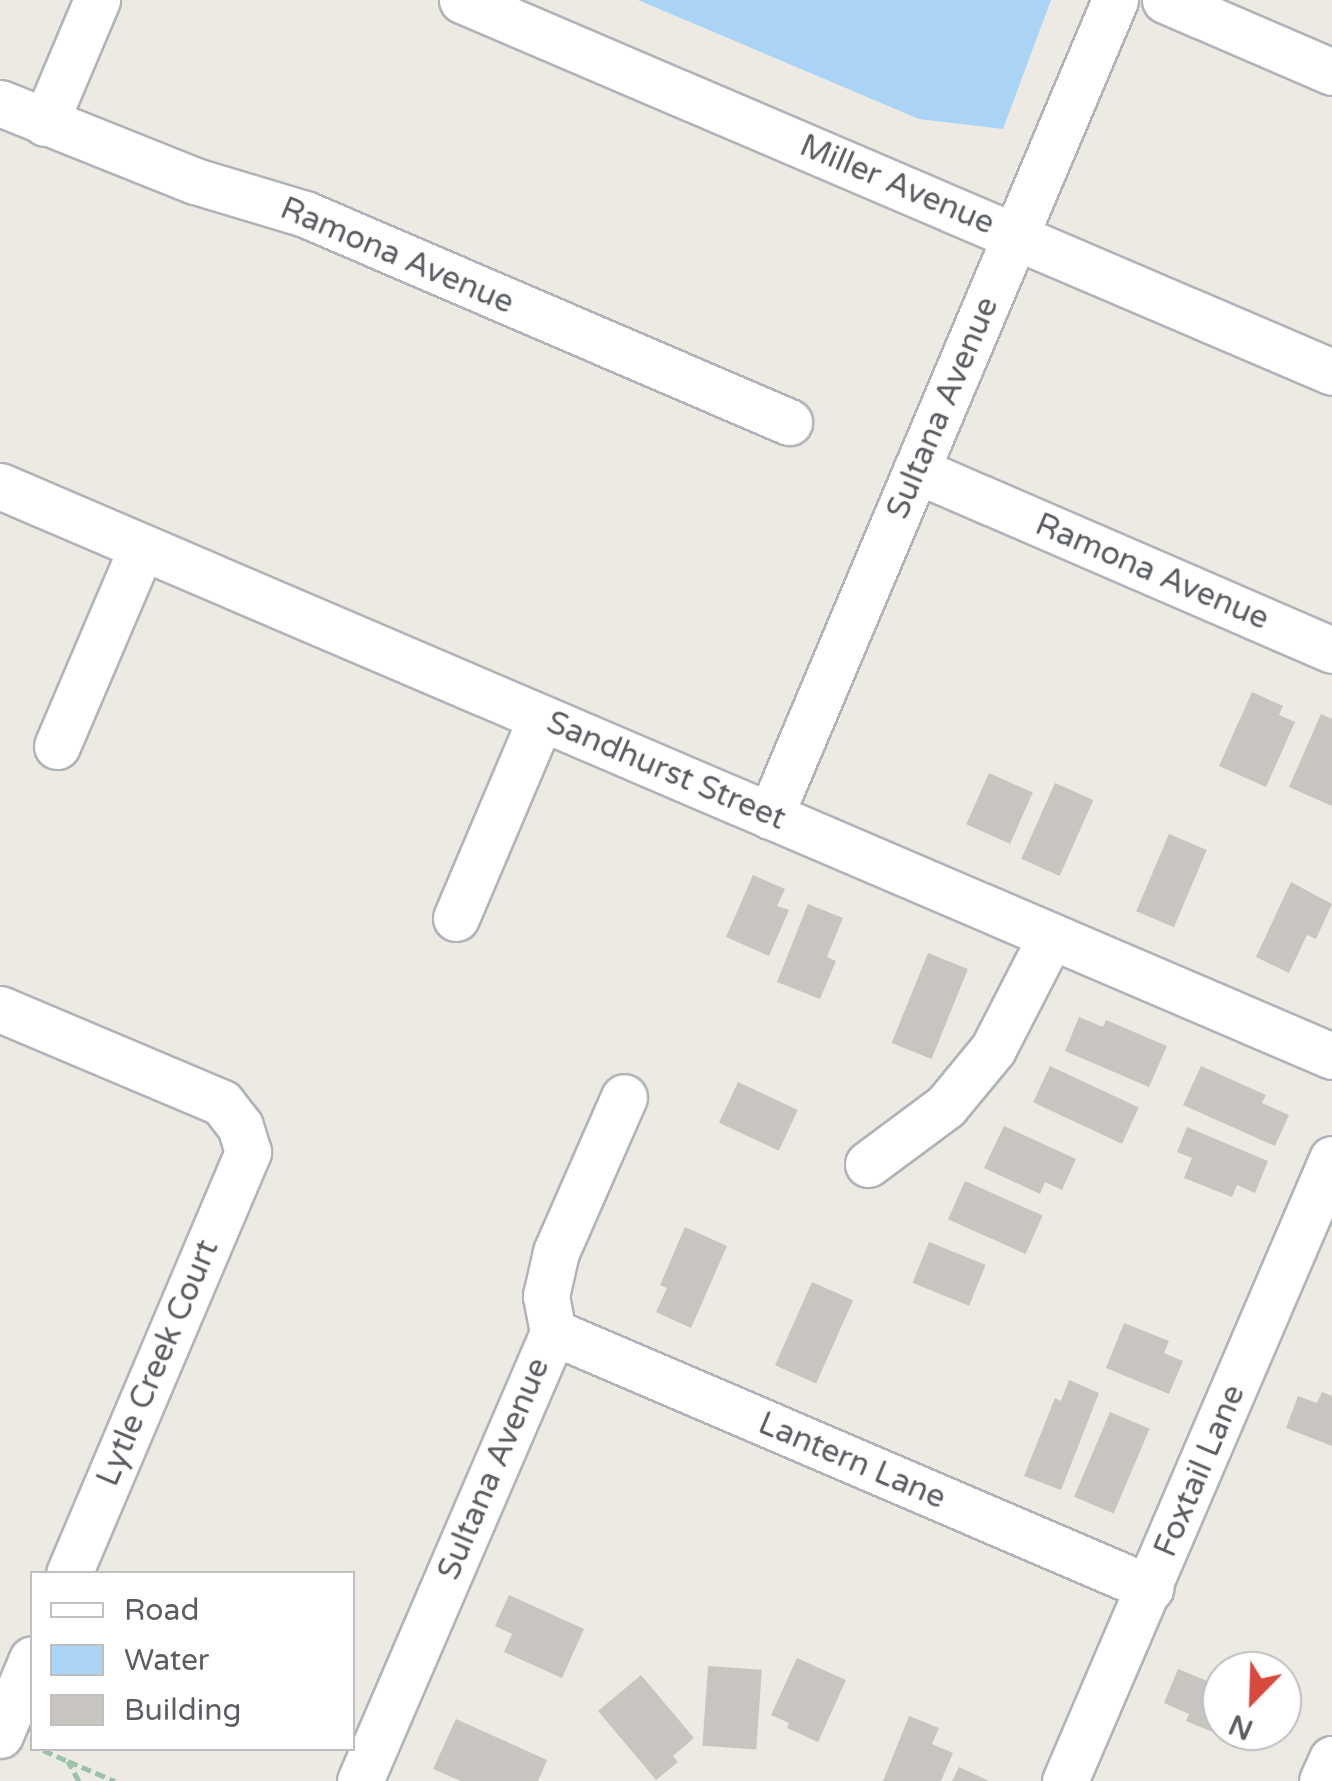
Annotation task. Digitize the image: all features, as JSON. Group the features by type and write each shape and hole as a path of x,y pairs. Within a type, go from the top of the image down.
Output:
{"street":[{"path":"45,123 97,0"},
{"name":"Miller Avenue","path":"462,0 1332,372"},
{"name":"Sultana Avenue","path":"770,816 1116,0"},
{"path":"1165,0 1332,72"},
{"name":"Ramona Avenue","path":"0,103 196,181 305,214 789,422"},
{"name":"Ramona Avenue","path":"916,470 1332,650"},
{"name":"Sandhurst Street","path":"0,486 1332,1056"},
{"path":"57,746 142,547"},
{"path":"456,918 541,718"},
{"path":"868,1164 946,1106 992,1048 1051,936"},
{"name":"Lytle Creek Court","path":"0,1009 222,1104 240,1126 248,1152 70,1571"},
{"name":"Sultana Avenue","path":"360,1781 554,1332 546,1296 556,1252 624,1097"},
{"name":"Foxtail Lane","path":"1064,1781 1332,1158"},
{"name":"Lantern Lane","path":"554,1332 1150,1588"},
{"path":"0,1735 30,1664"},
{"path":"1322,1781 1332,1759"}],"path":[{"path":"45,1751 115,1781"},
{"path":"68,1761 79,1781"}],"water":[{"path":"638,0 1051,0 1003,129 919,119"}],"building":[{"path":"1252,692 1283,706 1279,715 1295,722 1266,787 1219,766"},
{"path":"1321,714 1332,719 1332,806 1289,787"},
{"path":"989,773 1033,793 1010,844 966,824"},
{"path":"1055,783 1093,800 1060,876 1021,859"},
{"path":"1169,834 1207,850 1174,927 1136,911"},
{"path":"753,875 785,889 777,906 789,910 769,956 726,937"},
{"path":"1291,882 1332,904 1316,939 1307,935 1289,973 1256,957"},
{"path":"808,904 843,918 827,957 836,961 820,999 777,982"},
{"path":"928,953 968,969 932,1059 892,1043"},
{"path":"1079,1017 1103,1027 1106,1020 1167,1046 1149,1087 1065,1051"},
{"path":"1050,1066 1139,1107 1122,1144 1033,1102"},
{"path":"1201,1066 1266,1095 1262,1103 1289,1115 1275,1146 1183,1105"},
{"path":"738,1082 798,1110 779,1151 719,1123"},
{"path":"1004,1126 1076,1159 1062,1190 1045,1182 1040,1194 984,1168"},
{"path":"1187,1127 1268,1161 1255,1193 1237,1185 1232,1197 1184,1178 1192,1158 1177,1152"},
{"path":"965,1181 1043,1216 1026,1254 948,1219"},
{"path":"685,1227 727,1246 691,1328 656,1312 667,1288 660,1285"},
{"path":"929,1242 986,1265 969,1306 913,1283"},
{"path":"812,1282 853,1300 816,1383 775,1365"},
{"path":"1124,1323 1169,1341 1164,1353 1183,1361 1169,1394 1106,1368"},
{"path":"1069,1380 1099,1393 1061,1490 1024,1476 1055,1398 1061,1401"},
{"path":"1322,1392 1332,1396 1332,1446 1286,1428 1298,1396 1317,1403"},
{"path":"1110,1412 1150,1429 1114,1513 1074,1497"},
{"path":"509,1595 584,1629 562,1678 504,1652 512,1634 495,1626"},
{"path":"797,1658 846,1680 818,1742 787,1728 789,1723 771,1715"},
{"path":"708,1666 762,1670 756,1750 702,1746"},
{"path":"1178,1669 1202,1679 1202,1728 1186,1721 1189,1714 1164,1703"},
{"path":"641,1675 694,1738 673,1756 678,1762 656,1780 598,1711"},
{"path":"909,1716 939,1728 932,1744 953,1753 941,1781 883,1781"},
{"path":"456,1719 547,1760 538,1781 461,1781 433,1769"},
{"path":"959,1767 989,1781 952,1781"}]}
